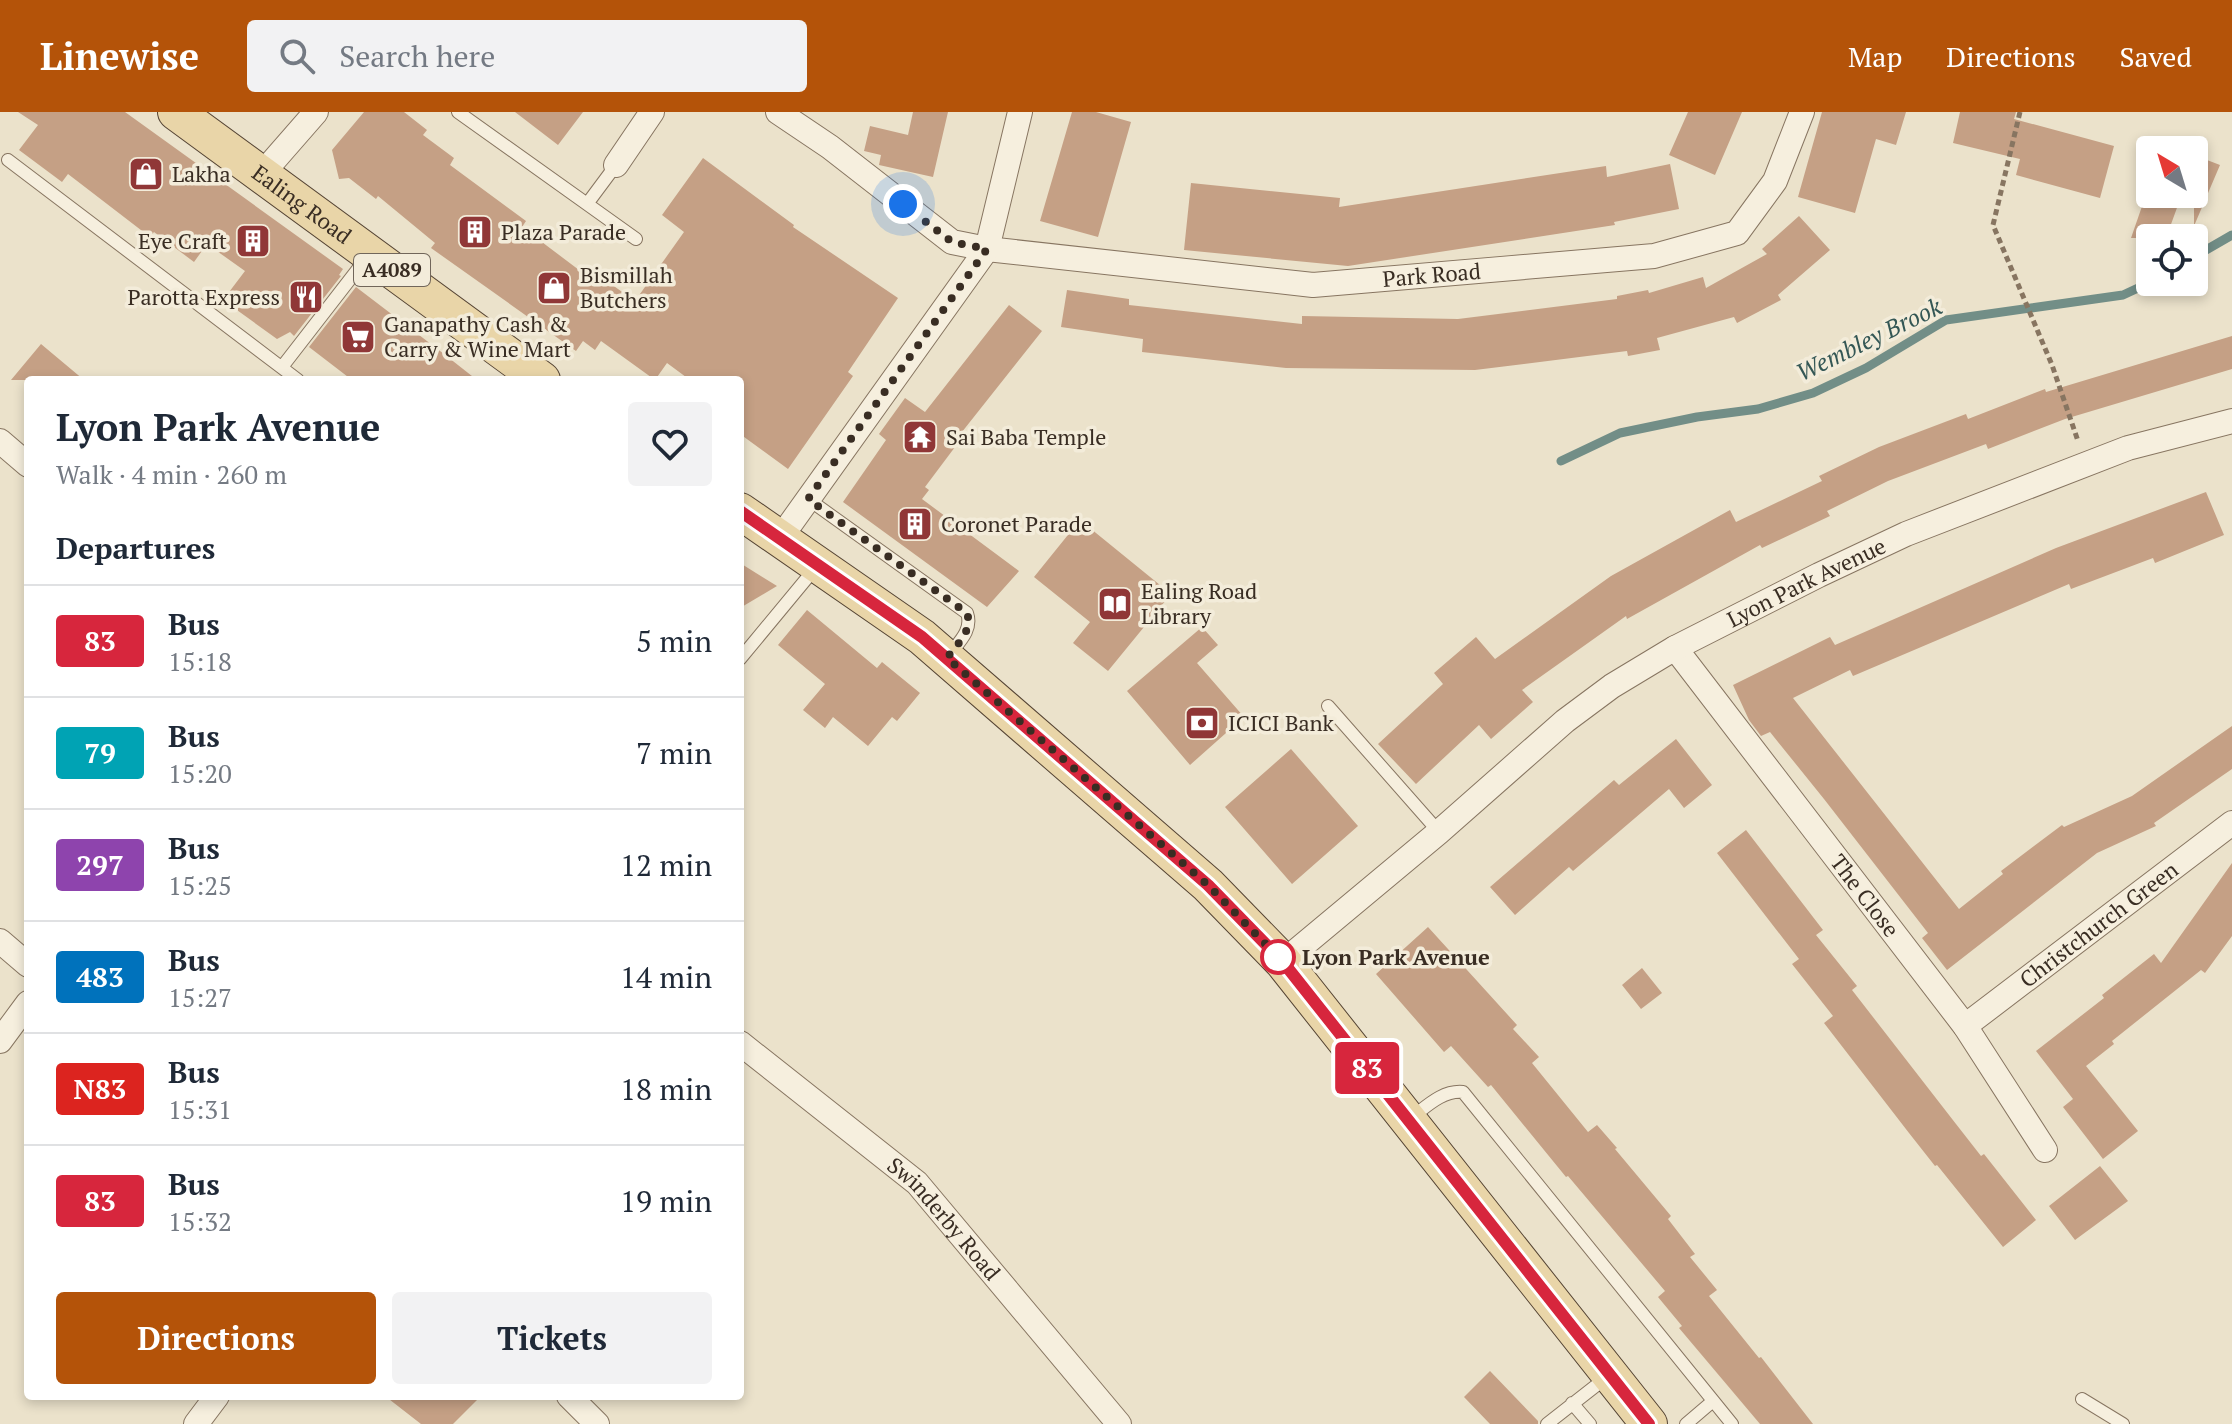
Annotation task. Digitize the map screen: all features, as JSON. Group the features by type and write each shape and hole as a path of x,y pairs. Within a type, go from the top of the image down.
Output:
{"main road":[{"name":"Ealing Road","path":"176,112 369,253 525,375"},
{"path":"744,514 922,637 1208,885 1283,962 1649,1424"}],"street":[{"path":"261,175 316,112"},
{"path":"616,165 652,112"},
{"name":"Park Road","path":"778,112 830,147 952,242 987,249 1313,285 1654,256 1737,233 1775,181 1802,112"},
{"path":"781,537 987,249 1020,112"},
{"name":"Lyon Park Avenue","path":"1283,962 1439,832 1565,721 1612,686 1675,648 1906,534 2128,448 2232,421"},
{"path":"0,441 24,462"},
{"name":"The Close","path":"1675,648 1965,1026 2045,1150"},
{"name":"Christchurch Green","path":"1965,1026 2232,823"},
{"path":"0,941 24,962"},
{"path":"0,1041 24,1008"},
{"name":"Swinderby Road","path":"744,1046 917,1183 1119,1424"},
{"path":"196,1424 214,1400"},
{"path":"573,1400 597,1424"}],"lane":[{"path":"458,112 636,239"},
{"path":"8,160 293,376"},
{"path":"587,204 616,165"},
{"path":"282,367 369,253"},
{"path":"808,499 967,613 970,621 968,630 947,658"},
{"path":"744,654 819,563"},
{"path":"1328,706 1439,832"},
{"path":"1408,1120 1445,1094 1463,1092 1732,1424"},
{"path":"1547,1424 1610,1375"},
{"path":"2082,1399 2123,1424"},
{"path":"1686,1424 1713,1401"},
{"path":"1572,1403 1590,1424"}],"path":[{"path":"2020,112 1993,225 2052,365 2086,465"}],"building":[{"path":"18,112 125,112 343,269 341,276 294,336 290,332 277,339 223,300 245,271 207,244 194,262 154,232 150,237 68,174 62,182 19,150 38,125"},
{"path":"364,112 404,112 427,130 423,135 454,158 450,165 526,221 522,227 579,270 584,265 635,301 684,232 662,215 703,158 793,227 898,298 848,372 853,376 788,469 744,437 744,376 685,376 667,363 658,376 649,376 601,341 595,350 583,341 576,351 431,248 435,243 378,196 376,199 349,178 339,179 332,150"},
{"path":"515,112 583,112 558,145"},
{"path":"913,112 948,112 933,177 879,165 881,155 864,151 870,126 908,135"},
{"path":"1072,112 1096,112 1131,122 1098,237 1040,221"},
{"path":"1688,112 1742,112 1715,175 1669,155"},
{"path":"1822,112 1906,112 1896,145 1876,139 1855,213 1798,197"},
{"path":"1960,112 2016,112 2014,119 2114,146 2100,198 2016,175 2020,159 1953,143"},
{"path":"2208,160 2220,165 2208,193"},
{"path":"1670,164 1679,209 1614,222 1615,225 1348,266 1184,250 1191,183 1340,198 1339,207 1606,166 1607,177"},
{"path":"2141,208 2177,208 2171,224 2136,224 2136,238 2131,238"},
{"path":"2194,208 2202,208 2195,224"},
{"path":"1799,216 1830,250 1778,295 1781,300 1737,323 1734,317 1657,338 1660,350 1628,356 1627,351 1475,370 1286,368 1142,352 1143,339 1061,327 1067,290 1129,299 1129,305 1302,324 1302,316 1458,319 1617,299 1617,296 1648,290 1649,293 1703,277 1706,288 1767,254 1762,249"},
{"name":"Ganapathy Cash & Carry & Wine Mart","path":"356,287 472,376 347,376 309,347"},
{"path":"1009,305 1042,331 958,437 961,439 925,487 929,490 922,499 1019,571 987,607 843,502 886,440 879,434 905,398 925,412"},
{"path":"2232,336 2232,369 2065,419 1988,449 1986,444 1888,481 1827,511 1830,516 1762,548 1760,545 1627,619 1626,616 1522,690 1533,702 1491,739 1479,725 1416,784 1378,744 1443,684 1434,673 1476,637 1495,659 1611,576 1730,510 1736,522 1822,481 1819,476 1879,447 1966,414 1968,419 2045,389 2046,392"},
{"path":"41,344 79,376 24,376 24,380 11,380"},
{"path":"2206,492 2224,535 2155,563 2153,558 2071,589 2069,584 1853,676 1850,670 1793,698 1959,909 2003,874 2001,871 2062,825 2064,827 2132,796 2232,726 2232,769 2154,823 2156,826 2097,853 1947,970 1922,938 1928,933 1824,799 1770,732 1761,736 1749,720 1733,685 1830,637 1835,645 2056,548"},
{"name":"Ealing Road Library","path":"1080,520 1171,594 1108,671 1073,643 1090,622 1034,577"},
{"path":"744,565 777,586 744,606"},
{"path":"807,610 877,668 882,662 920,693 897,721 892,717 868,746 833,717 825,728 803,710 825,684 778,645"},
{"path":"1202,627 1218,645 1197,663 1244,717 1190,765 1127,691"},
{"path":"1676,739 1712,785 1684,808 1669,789 1573,871 1569,867 1515,915 1490,887 1614,780 1619,785"},
{"path":"1291,749 1358,826 1292,884 1225,807"},
{"path":"1746,830 1823,930 1816,935 1857,986 1852,990 1981,1156 1984,1154 2036,1220 2003,1247 1935,1166 1824,1023 1833,1016 1792,964 1799,959 1717,853"},
{"path":"2232,863 2232,936 2205,973 2201,970 2112,1041 2114,1044 2086,1066 2138,1131 2103,1159 2063,1107 2073,1099 2036,1051 2154,954 2161,963"},
{"path":"1428,927 1517,1025 1513,1029 1539,1057 1532,1063 1588,1132 1597,1125 1671,1216 1668,1219 1695,1254 1690,1257 1717,1290 1709,1296 1813,1424 1760,1424 1679,1328 1682,1326 1658,1297 1665,1291 1491,1085 1488,1087 1451,1046 1444,1052 1376,974"},
{"path":"1642,968 1662,993 1641,1009 1622,985"},
{"path":"2100,1166 2128,1201 2075,1240 2049,1206"},
{"path":"1490,1371 1538,1424 1490,1424 1464,1397"},
{"path":"390,1400 477,1400 453,1424 421,1424"}],"waterway":[{"name":"Wembley Brook","path":"2208,249 2232,235"},
{"name":"Wembley Brook","path":"1561,461 1620,433 1697,417 1758,409 1813,393 1866,368 1946,320 2123,295 2136,289"}],"bus line":[{"name":"83","path":"744,514 922,637 1208,885 1283,962 1649,1424"}],"place":[{"name":"Lakha","path":"146,174"},
{"name":"Plaza Parade","path":"475,232"},
{"name":"Eye Craft","path":"253,241"},
{"name":"Bismillah Butchers","path":"554,288"},
{"name":"Parotta Express","path":"306,297"},
{"name":"Ganapathy Cash & Carry & Wine Mart","path":"358,337"},
{"name":"Sai Baba Temple","path":"920,437"},
{"name":"Coronet Parade","path":"915,524"},
{"name":"Ealing Road Library","path":"1115,604"},
{"name":"ICICI Bank","path":"1202,723"},
{"name":"Lyon Park Avenue","path":"1278,957"}],"route":[{"path":"903,204 952,242 987,249 808,499 967,613 970,621 968,630 947,658 1208,885 1283,962 1278,957"}]}
